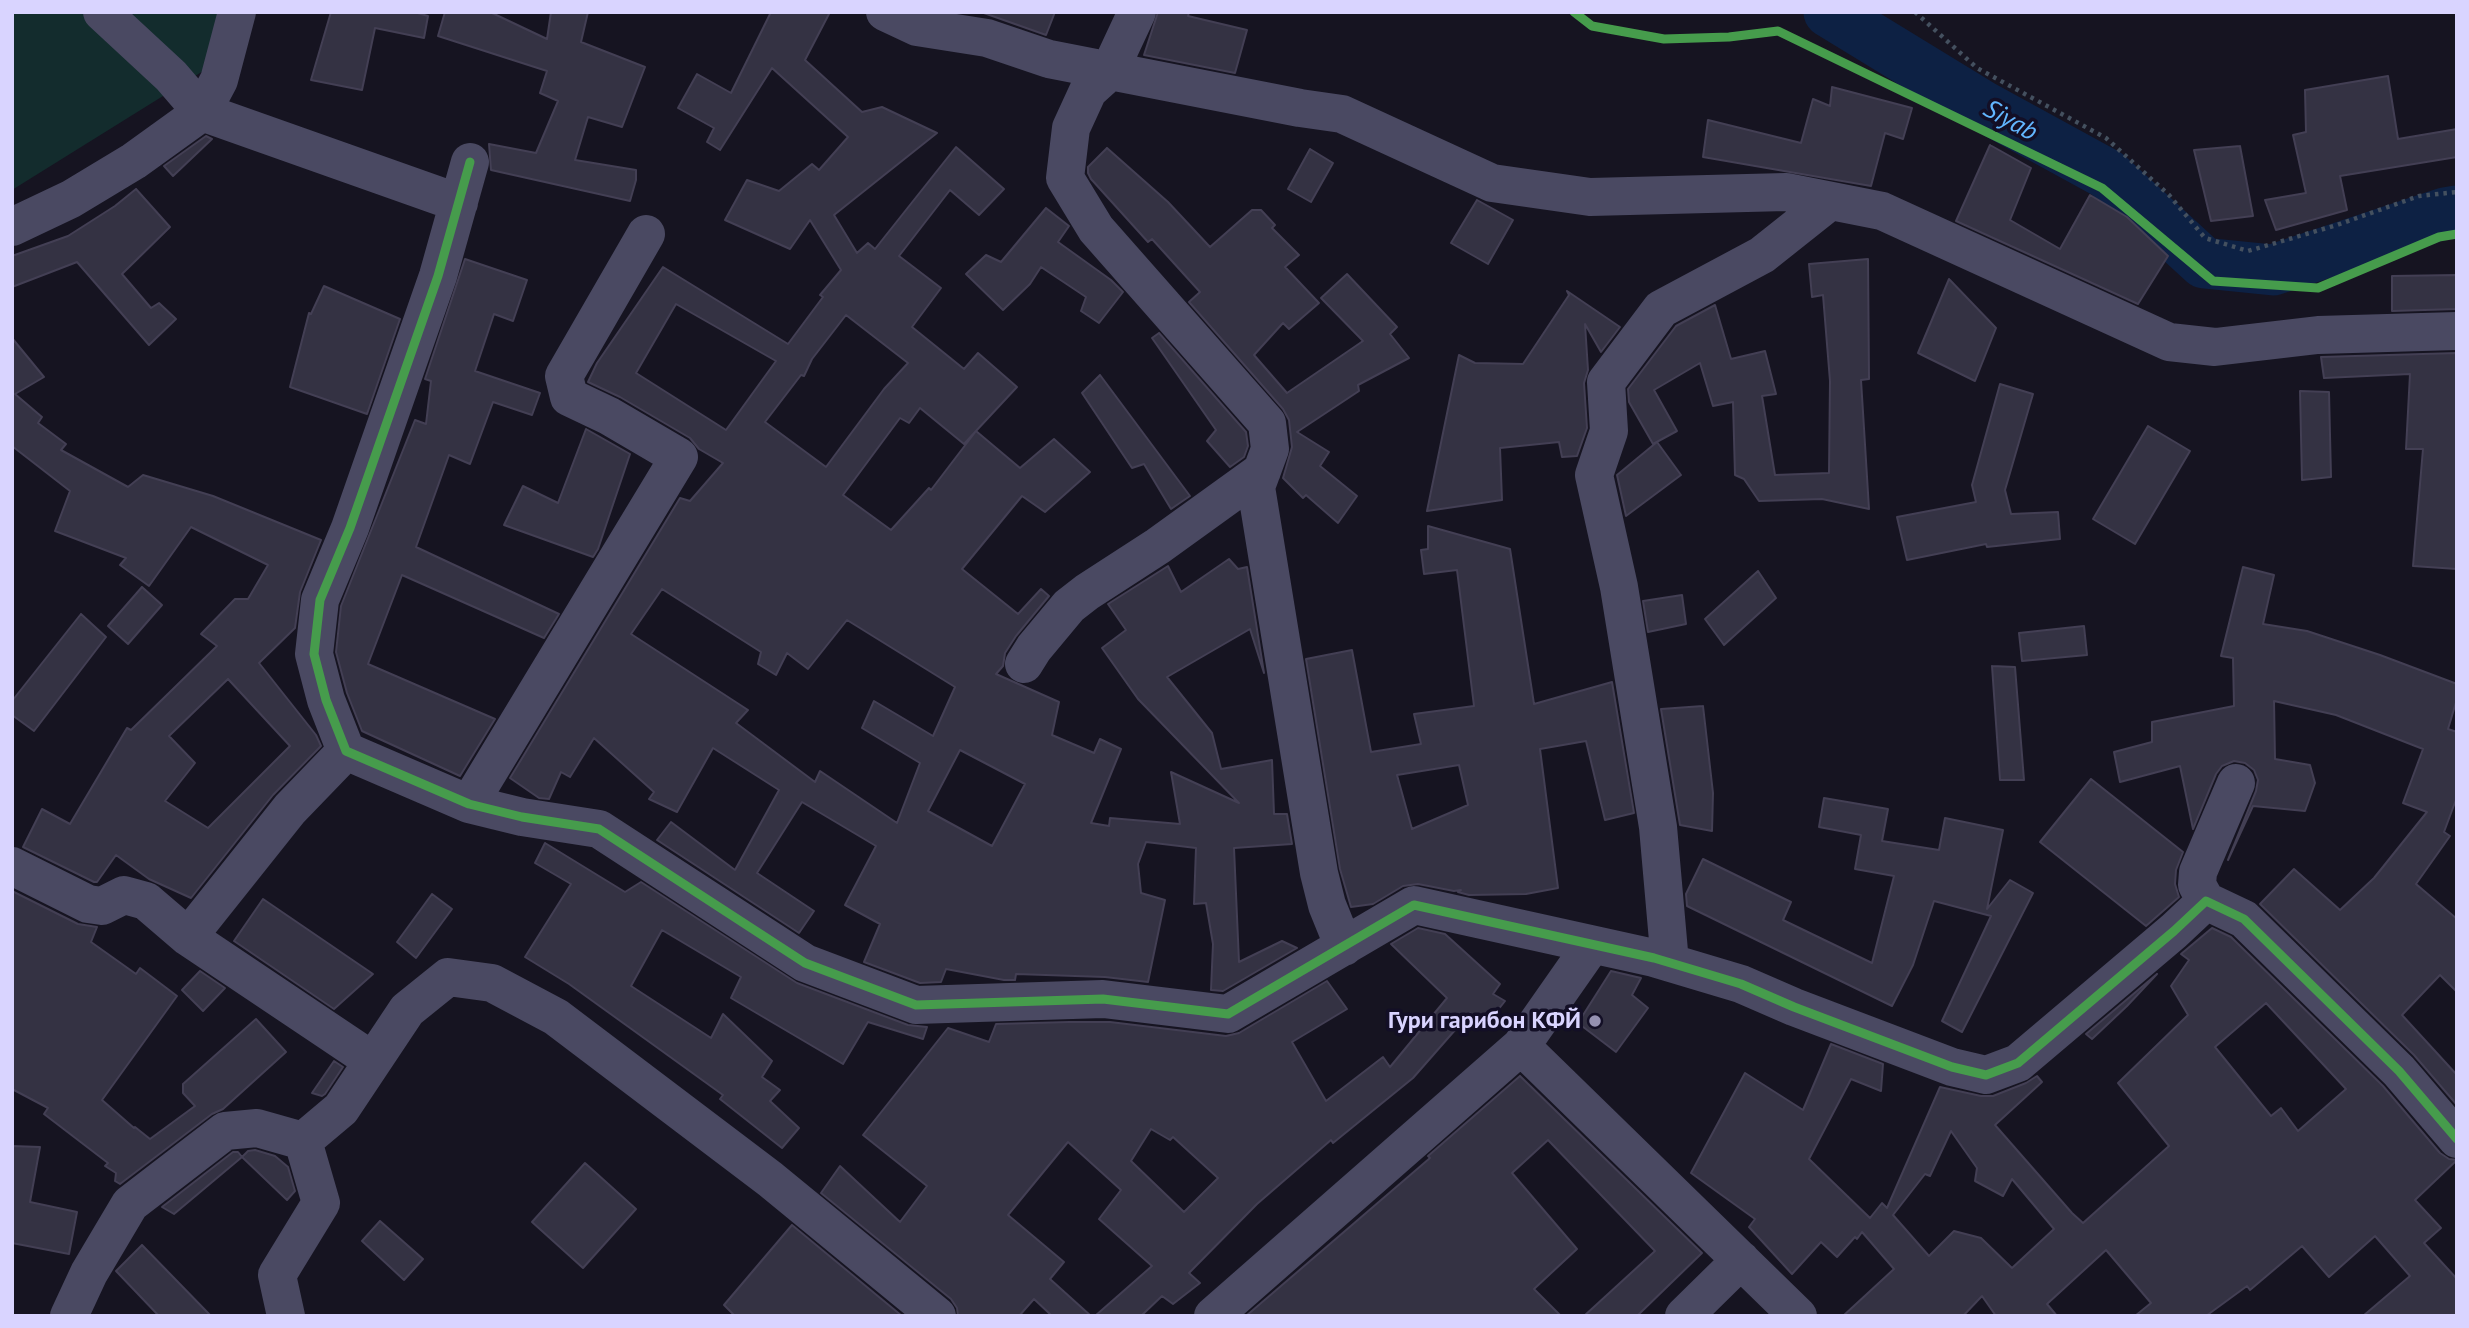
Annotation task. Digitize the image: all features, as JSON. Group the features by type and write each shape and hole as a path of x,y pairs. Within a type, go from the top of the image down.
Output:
{"street":[{"path":"102,12 171,76 202,112 459,203"},
{"path":"12,227 71,199 103,180 202,112 219,80 237,12"},
{"path":"886,12 917,27 987,38 1049,59 1342,114 1492,183 1590,197 1786,192 1882,211 2169,342 2216,347 2318,335 2457,331"},
{"path":"1137,12 1109,72 1088,90 1071,128 1065,178 1096,229 1267,424 1270,449 1256,487 1319,873 1327,905 1344,947"},
{"path":"470,162 438,276 350,528 320,600 314,654 326,699 346,751 469,804 522,817 599,829 806,963 916,1005 1103,999 1228,1014 1414,905 1670,963 1741,984 1952,1067 1986,1075 2018,1063 2206,901"},
{"path":"1670,963 1658,827 1619,587 1594,475 1609,430 1606,382 1661,309 1762,255 1830,201"},
{"path":"469,804 679,457 609,416 569,397 564,376 646,234"},
{"path":"1024,664 1069,606 1262,471"},
{"path":"188,937 290,809 346,751"},
{"path":"2236,783 2198,872 2197,885 2206,901 2244,919 2399,1071 2457,1139"},
{"path":"12,866 89,904 102,906 124,895 146,901 188,937 373,1060"},
{"path":"1213,1316 1521,1045 1591,946"},
{"path":"303,1141 341,1109 407,1010 448,977 492,983 556,1017 770,1179 937,1316"},
{"path":"1521,1045 1798,1316"},
{"path":"69,1316 89,1273 131,1203 225,1131 257,1128 303,1141"},
{"path":"286,1316 277,1275 321,1203 303,1141"},
{"path":"1684,1316 1741,1260"}],"path":[{"path":"1574,12 1592,26 1664,39 1729,37 1778,31 2102,188 2213,281 2318,288 2440,237 2457,234"},
{"path":"1915,12 1977,68 2106,138 2169,195 2205,238 2248,251 2337,225 2419,196 2457,192"}],"green space":[{"path":"12,12 219,12 208,68 12,190"}],"building":[{"path":"331,12 414,12 428,16 424,38 375,28 362,90 311,80"},
{"path":"445,12 490,12 547,39 551,12 588,12 581,42 645,67 622,127 588,117 575,160 636,170 630,201 491,170 489,144 536,153 558,101 540,93 547,71 438,36"},
{"path":"771,12 830,12 805,60 862,112 882,107 937,133 834,215 857,253 868,243 875,249 956,147 1004,189 979,215 950,190 899,256 941,288 912,327 964,369 978,353 1017,387 976,431 1020,468 1054,439 1090,472 1045,512 1022,496 962,569 1018,614 1041,589 1049,596 1016,636 1005,653 1003,666 996,674 1059,702 1052,735 1094,753 1100,739 1121,749 1091,823 1109,826 1110,818 1180,824 1171,772 1239,803 1138,699 1102,648 1126,630 1108,604 1168,566 1181,592 1229,559 1238,569 1247,567 1264,673 1250,629 1167,677 1212,733 1221,769 1272,760 1274,814 1287,814 1292,844 1234,848 1239,962 1282,941 1297,948 1223,991 1211,990 1213,944 1206,903 1194,904 1196,848 1146,842 1138,864 1141,893 1165,900 1148,982 1105,977 1016,974 1015,980 1004,980 946,969 941,982 920,983 864,962 880,924 845,905 876,846 802,802 757,873 814,911 799,933 657,840 671,822 735,870 779,790 713,748 677,812 649,799 654,792 594,738 570,777 561,772 549,799 539,798 510,778 680,498 690,501 723,463 699,449 690,438 620,397 588,382 597,363 663,267 788,344 823,297 820,295 841,270 810,220 790,249 725,220 747,180 779,191 812,164 819,170 848,137 772,68 720,150 707,142 714,128 678,108 697,74 731,93","holes":["676,304 776,361 726,430 636,373","846,315 908,363 884,389 826,467 765,422 801,375 804,376 812,359","920,408 964,444 976,431 931,490 929,488 891,530 843,495 900,418 909,423","662,589 761,652 758,664 776,675 787,653 808,669 847,620 955,687 933,736 874,701 862,728 920,763 897,823 820,771 815,782 736,723 748,710 631,634","960,750 1025,784 992,846 928,811"]},
{"path":"981,12 1055,12 1046,35"},
{"path":"1158,12 1189,12 1188,16 1247,30 1235,73 1144,55"},
{"path":"2388,76 2398,139 2457,129 2457,157 2340,176 2347,210 2276,230 2265,200 2306,193 2293,135 2306,132 2305,90"},
{"path":"1832,87 1912,108 1903,139 1885,133 1871,186 1703,157 1708,120 1801,143 1813,99 1830,106"},
{"path":"206,136 212,139 173,176 164,166"},
{"path":"1990,145 2031,168 2010,220 2060,249 2090,195 2127,217 2168,256 2138,304 1956,221"},
{"path":"2240,146 2253,216 2211,221 2194,150"},
{"path":"1107,148 1168,202 1210,247 1252,210 1261,210 1275,225 1272,228 1299,255 1285,267 1319,303 1289,329 1283,323 1254,355 1287,393 1363,341 1321,298 1347,274 1397,327 1390,334 1409,358 1358,385 1359,391 1297,432 1329,452 1320,466 1357,496 1338,523 1306,495 1303,498 1283,478 1292,447 1289,420 1283,409 1189,302 1200,292 1152,239 1148,242 1091,179 1088,167"},
{"path":"1310,149 1333,163 1311,202 1288,189"},
{"path":"136,189 170,227 122,274 151,308 159,303 176,319 149,345 77,262 12,287 12,256 68,236"},
{"path":"1477,200 1513,220 1488,264 1451,243"},
{"path":"1046,208 1069,226 1058,242 1111,280 1123,292 1099,323 1081,311 1086,297 1041,267 1030,284 1003,310 966,274 986,255 1001,262"},
{"path":"465,259 527,280 513,321 494,314 475,371 540,393 532,415 493,402 470,464 449,455 416,547 559,614 544,638 402,575 368,664 495,719 460,776 362,731 347,693 336,652 341,606 415,420 426,424 431,381 425,379"},
{"path":"1868,259 1869,379 1861,380 1869,509 1822,499 1759,501 1744,479 1735,475 1733,402 1713,406 1700,363 1654,390 1677,431 1653,444 1629,402 1628,389 1676,326 1715,305 1731,359 1765,351 1776,394 1762,396 1775,475 1829,473 1830,381 1823,295 1812,297 1809,264"},
{"path":"2457,275 2457,309 2392,311 2392,276"},
{"path":"1949,279 1996,328 1975,381 1918,353"},
{"path":"324,286 400,319 367,414 290,387 309,313 311,314"},
{"path":"1567,291 1620,327 1601,352 1585,324 1588,370 1584,383 1587,428 1577,456 1562,457 1559,442 1500,448 1502,500 1427,511 1459,355 1475,363 1523,364 1569,295"},
{"path":"1159,333 1246,432 1248,446 1244,457 1230,467 1207,441 1216,430 1152,338"},
{"path":"12,338 44,377 15,394 42,417 38,423 66,444 61,450 128,487 143,475 213,496 321,540 300,592 295,628 259,663 316,735 321,746 273,795 191,898 149,879 116,855 97,882 94,882 23,847 42,809 70,824 127,728 131,730 217,646 201,634 235,599 248,599 268,565 191,527 149,586 120,565 126,558 55,531 70,491 12,446","holes":["228,679 290,746 208,828 165,801 195,763 169,736"]},
{"path":"2457,353 2457,569 2413,566 2423,449 2406,449 2410,374 2324,378 2321,357"},
{"path":"1100,375 1190,496 1171,509 1144,464 1132,468 1082,393"},
{"path":"2000,384 2033,394 2005,490 2011,514 2058,512 2060,539 1987,547 1986,544 1907,560 1897,517 1976,502 1972,485"},
{"path":"2300,391 2329,392 2331,477 2302,480"},
{"path":"2148,426 2190,451 2135,544 2093,519"},
{"path":"586,429 630,454 593,557 504,525 523,486 558,503"},
{"path":"1657,442 1681,475 1626,516 1617,475"},
{"path":"1428,526 1510,549 1534,704 1612,682 1634,813 1605,820 1586,741 1540,749 1558,888 1526,894 1469,895 1458,892 1461,890 1418,884 1403,886 1373,904 1351,907 1340,869 1306,659 1352,650 1371,752 1421,744 1414,714 1474,706 1457,570 1424,574 1421,550 1428,549","holes":["1459,765 1468,805 1412,829 1397,775"]},
{"path":"2243,567 2274,575 2263,624 2307,631 2457,684 2457,699 2448,729 2457,732 2457,797 2444,832 2450,836 2416,884 2457,919 2457,992 2440,975 2402,1015 2457,1075 2457,1105 2414,1055 2260,904 2294,869 2340,910 2374,878 2427,812 2403,803 2423,749 2336,715 2274,701 2275,759 2310,765 2315,783 2305,811 2253,806 2228,860 2258,780 2254,770 2245,763 2234,761 2222,766 2216,774 2193,829 2180,766 2120,782 2114,752 2152,742 2152,722 2234,706 2233,658 2221,656"},
{"path":"1758,571 1776,598 1724,645 1705,619"},
{"path":"142,587 162,605 128,644 108,626"},
{"path":"1682,595 1686,624 1648,632 1643,601"},
{"path":"81,614 106,637 34,731 12,715 12,701"},
{"path":"2084,626 2087,655 2022,661 2019,633"},
{"path":"1992,666 2015,667 2024,780 2000,780"},
{"path":"1703,706 1713,793 1712,831 1680,825 1661,709"},
{"path":"2091,779 2183,852 2176,870 2175,884 2179,897 2146,926 2040,842"},
{"path":"1824,798 1888,809 1882,841 1939,850 1945,818 2003,830 1987,909 2010,880 2033,893 1962,1032 1942,1021 1991,916 1934,901 1913,965 1892,1006 1687,906 1686,894 1703,859 1791,902 1783,920 1872,963 1894,876 1855,869 1861,835 1819,827"},
{"path":"545,843 625,892 641,882 797,983 908,1025 927,1027 923,1039 868,1022 843,1064 731,998 741,977 662,930 631,986 711,1038 723,1014 772,1061 762,1077 780,1090 770,1101 799,1128 782,1148 720,1099 723,1095 569,984 525,957 571,884 535,863"},
{"path":"12,891 78,924 97,927 91,942 136,974 140,968 177,996 102,1100 150,1139 195,1106 183,1093 183,1084 256,1019 286,1052 223,1109 212,1114 120,1184 115,1181 116,1173 105,1166 108,1163 44,1114 48,1108 12,1089"},
{"path":"432,894 452,909 416,958 397,942"},
{"path":"263,899 373,974 334,1009 234,941"},
{"path":"1418,928 1445,934 1500,984 1493,994 1505,1001 1487,1024 1470,1013 1413,1078 1333,1143 1331,1140 1257,1204 1189,1273 1200,1283 1173,1304 1162,1296 1141,1316 1095,1316 1152,1266 1099,1219 1121,1190 1068,1142 1008,1215 1064,1262 1050,1279 1091,1316 1052,1316 1034,1299 1019,1316 958,1316 957,1308 951,1299 821,1193 840,1166 900,1222 927,1186 863,1135 948,1028 989,1042 996,1024 1069,1022 1110,1022 1226,1036 1239,1033 1327,981 1347,1009 1292,1042 1326,1101 1383,1057 1390,1067 1447,998 1391,944","holes":["1151,1129 1170,1140 1173,1137 1218,1178 1184,1212 1131,1161"]},
{"path":"2212,928 2231,937 2383,1086 2440,1153 2449,1159 2457,1160 2415,1200 2441,1228 2424,1243 2457,1279 2457,1316 2363,1316 2410,1276 2375,1236 2329,1277 2302,1246 2250,1290 2247,1286 2206,1316 2135,1316 2151,1303 2106,1250 2047,1304 2057,1316 1996,1316 1982,1296 1963,1316 1843,1316 1894,1269 1862,1232 1837,1257 1821,1242 1792,1274 1749,1227 1755,1219 1691,1173 1745,1073 1803,1110 1831,1044 1883,1064 1881,1091 1851,1079 1809,1159 1870,1218 1882,1203 1887,1208 1940,1087 1993,1096 2037,1076 2042,1082 1995,1125 2083,1223 2169,1146 2118,1083 2188,1015 2171,986 2189,960 2181,954","holes":["2266,1003 2346,1089 2298,1131 2281,1108 2271,1116 2215,1047","1951,1131 1977,1168 1975,1181 2003,1196 2012,1179 2054,1229 2012,1268 1981,1238 1954,1231 1929,1256 1893,1215 1925,1174 1930,1176"]},
{"path":"200,971 225,988 203,1011 182,990"},
{"path":"1611,971 1641,978 1632,995 1648,1008 1616,1052 1578,1023"},
{"path":"2157,974 2092,1039 2086,1034"},
{"path":"334,1061 343,1067 325,1094 322,1096 312,1093"},
{"path":"1520,1076 1702,1253 1637,1316 1584,1316 1655,1251 1548,1140 1512,1173 1577,1249 1534,1289 1561,1316 1246,1316 1430,1158 1428,1156"},
{"path":"12,1146 40,1147 30,1202 77,1212 69,1254 12,1243"},
{"path":"255,1150 275,1156 288,1167 295,1191 287,1200 242,1157 248,1151"},
{"path":"233,1152 238,1152 242,1157 174,1214 162,1207"},
{"path":"585,1163 636,1209 583,1268 532,1222"},
{"path":"380,1221 423,1259 404,1280 362,1241"},
{"path":"792,1225 902,1316 735,1316 724,1305"},
{"path":"142,1245 211,1316 159,1316 116,1271"}],"waterway":[{"name":"Siyab","path":"1829,12 1981,105 2107,174 2204,263 2273,270 2457,211"}],"cycle path":[{"path":"1574,12 1592,26 1664,39 1729,37 1778,31 2102,188 2213,281 2318,288 2439,237 2457,234"},
{"path":"470,162 438,276 350,528 320,600 314,654 326,700 346,751 469,804 522,817 599,829 805,963 916,1005 1103,999 1228,1014 1414,905 1654,958 1741,984 1952,1067 1986,1075 2018,1063 2206,901 2244,919 2399,1071 2457,1139"}],"place":[{"name":"Гури гарибон КФЙ","path":"1595,1021"}]}
